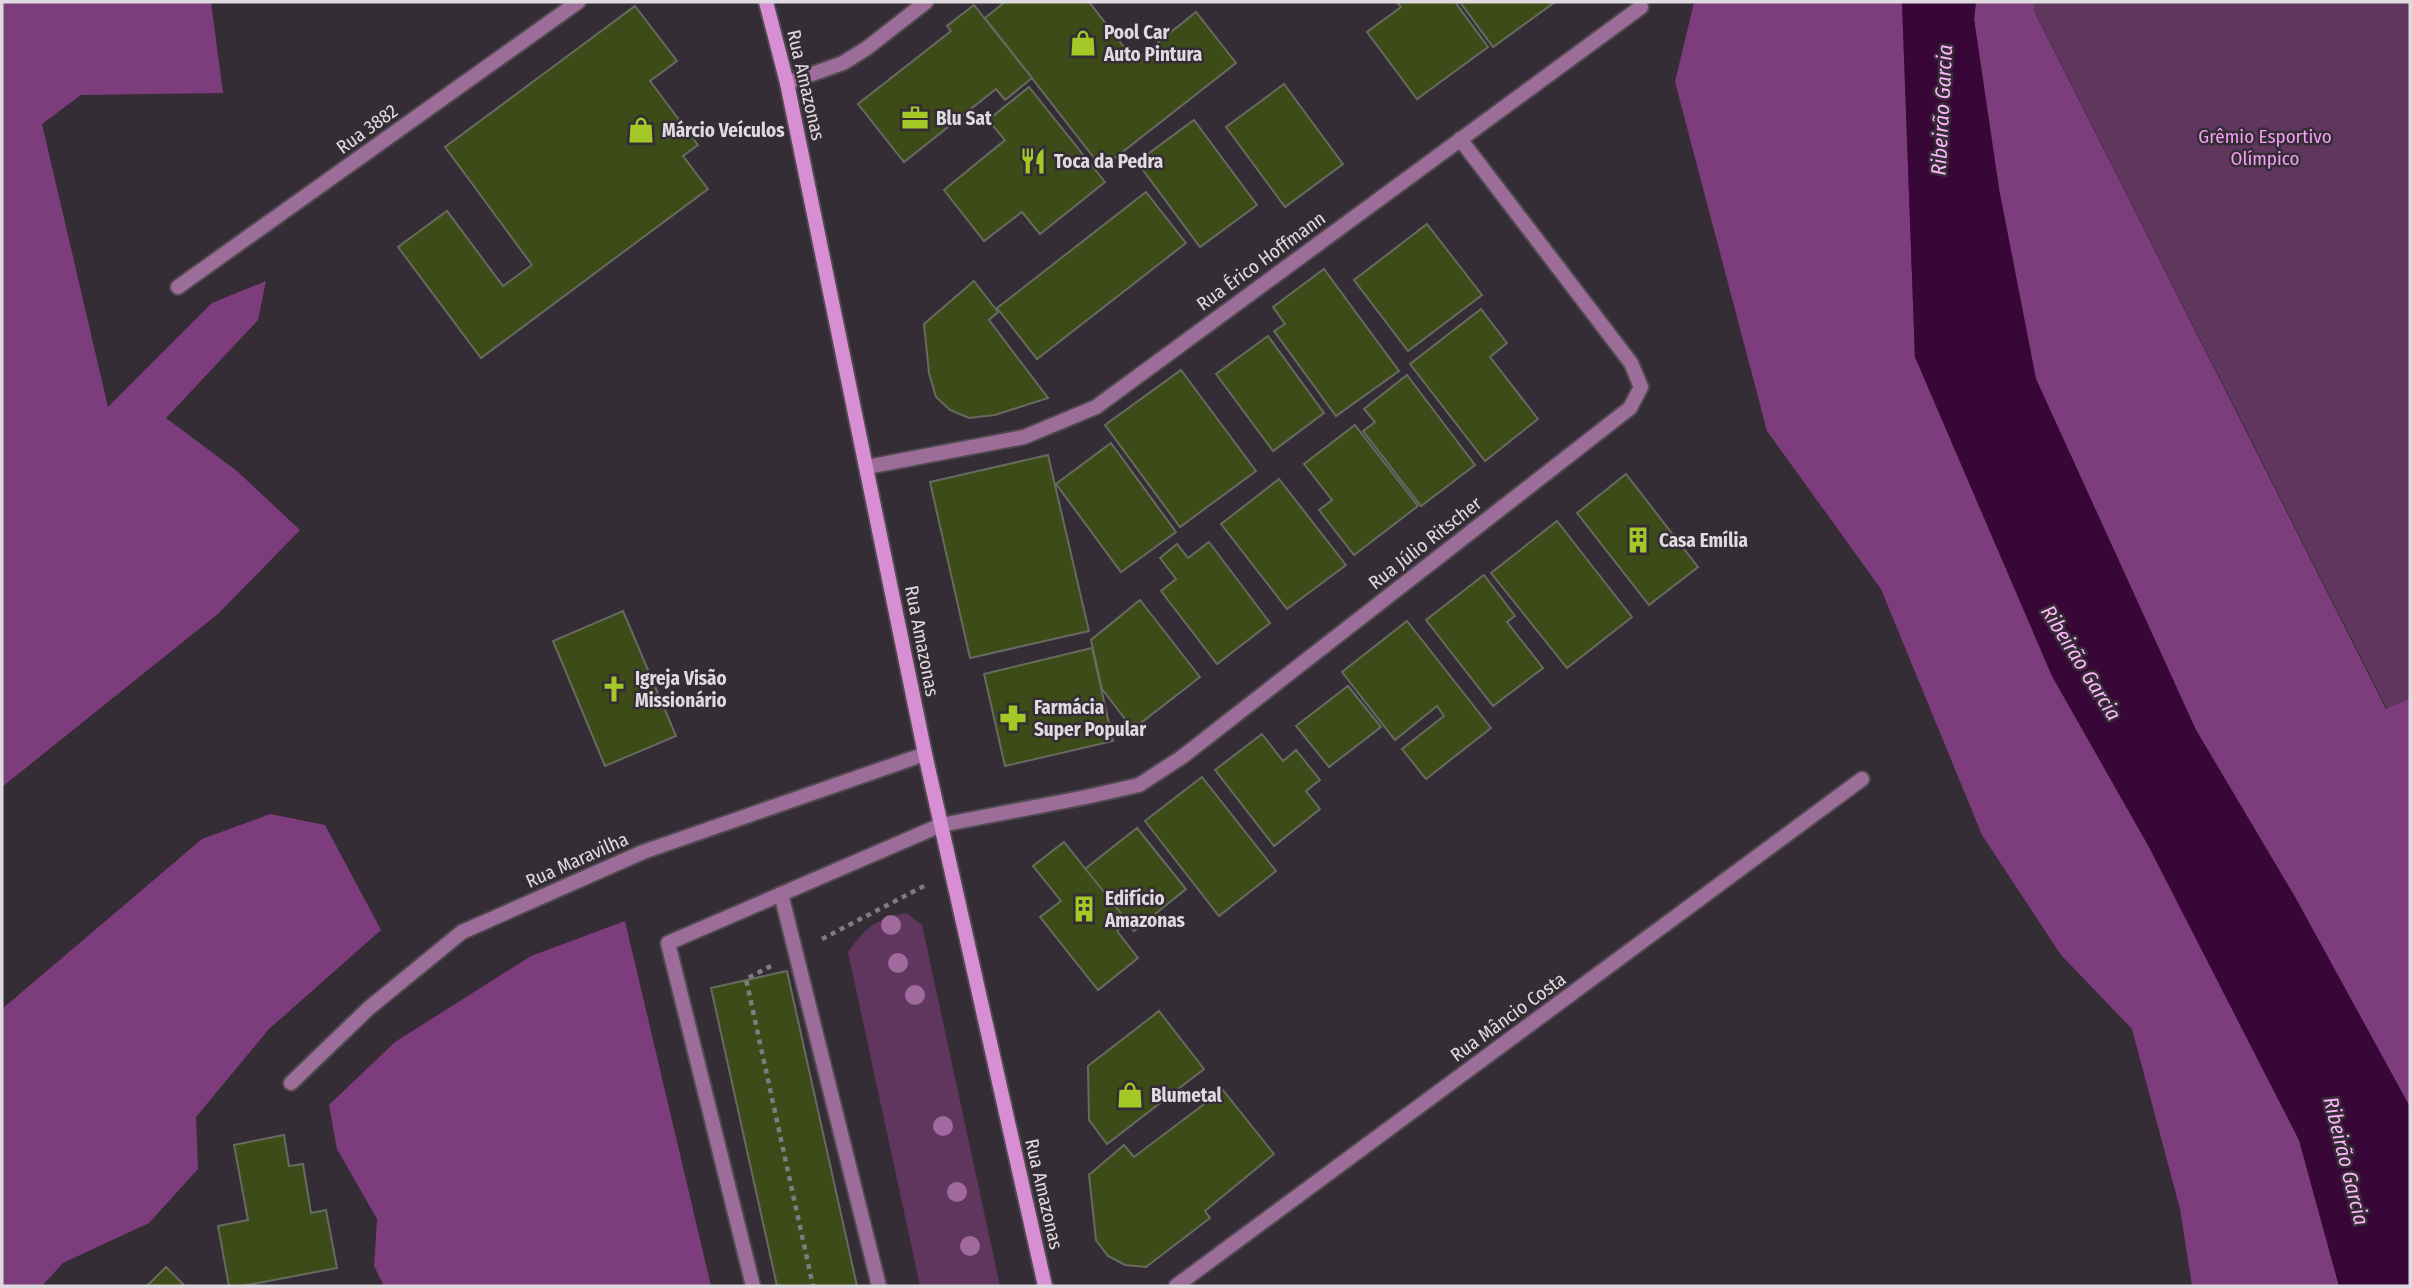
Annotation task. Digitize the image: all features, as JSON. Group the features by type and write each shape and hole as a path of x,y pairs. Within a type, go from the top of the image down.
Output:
{"main road":[{"name":"Rua Amazonas","path":"766,2 787,83 925,754 1045,1286"}],"street":[{"name":"Rua 3882","path":"178,287 578,2"},
{"path":"787,83 844,63 926,2"},
{"name":"Rua Érico Hoffmann","path":"867,467 1024,437 1096,407 1641,7"},
{"name":"Rua Júlio Ritscher","path":"941,825 1139,785 1182,757 1630,408 1642,387 1631,363 1460,139"},
{"name":"Rua Maravilha","path":"291,1083 369,1008 461,932 643,852 925,754"},
{"name":"Rua Mâncio Costa","path":"1176,1286 1862,779"},
{"path":"753,1286 668,943 941,825"},
{"path":"781,894 879,1286"}],"green space":[{"name":"Grêmio Esportivo Olímpico","path":"2034,2 2410,2 2410,698 2387,709 2034,10"},
{"path":"906,913 922,925 1000,1286 920,1286 848,952 872,926"}],"shaded area":[{"path":"2,2 211,2 223,93 81,95 42,124 108,407 212,303 266,281 258,320 166,418 237,471 300,530 219,613 2,787"},
{"path":"1694,2 1902,2 1915,357 2052,676 2149,847 2299,1140 2339,1286 2192,1286 2180,1209 2132,1029 2061,955 1982,835 1881,589 1767,431 1675,82"},
{"path":"1976,2 2034,2 2034,11 2386,709 2410,698 2410,1107 2295,897 2196,730 2036,379 1999,189 1974,19"},
{"path":"270,814 325,825 381,930 269,1029 196,1117 198,1169 149,1223 63,1263 42,1286 2,1286 2,1009 202,839"},
{"path":"625,921 711,1286 384,1286 374,1266 377,1219 337,1149 329,1105 395,1042 531,956"}],"water":[{"name":"Ribeirão Garcia","path":"1902,2 1976,2 1974,19 1999,189 2036,379 2196,730 2295,897 2410,1107 2410,1286 2339,1286 2299,1140 2149,847 2052,676 1915,357"}],"building":[{"path":"1005,2 1089,2 1135,61 1196,12 1236,63 1102,168 985,18"},
{"path":"1397,2 1455,2 1488,47 1417,99 1367,32 1401,7"},
{"path":"1460,2 1555,2 1493,47"},
{"path":"974,5 1032,78 1005,100 996,89 904,162 858,104 951,31 947,26"},
{"path":"635,6 677,61 650,81 698,145 683,156 708,189 481,358 398,247 447,211 503,286 532,265 445,147"},
{"path":"1284,84 1343,164 1285,207 1226,127"},
{"name":"Toca da Pedra","path":"1029,87 1105,182 1040,234 1022,212 984,241 944,190 1005,140 988,120"},
{"path":"1194,120 1257,205 1200,247 1137,162"},
{"path":"1146,192 1186,243 1037,359 997,308"},
{"path":"1427,224 1482,295 1408,351 1354,280"},
{"path":"1324,269 1399,371 1336,416 1274,331 1285,324 1273,307"},
{"path":"974,281 998,312 989,320 1048,398 995,415 969,418 950,410 936,397 929,373 924,324"},
{"path":"1481,309 1507,343 1490,357 1538,419 1485,461 1410,364"},
{"path":"1268,336 1324,413 1273,451 1216,374"},
{"path":"1181,370 1256,471 1180,527 1105,425"},
{"path":"1407,375 1475,465 1421,506 1363,431 1375,422 1364,409"},
{"path":"1355,425 1418,506 1354,555 1319,510 1332,500 1304,464"},
{"path":"1111,443 1176,532 1121,572 1056,484"},
{"path":"1048,455 1089,631 970,658 930,482"},
{"name":"Casa Emília","path":"1626,474 1698,567 1649,605 1577,513"},
{"path":"1279,479 1346,565 1287,609 1221,524"},
{"path":"1557,521 1632,617 1567,668 1491,573"},
{"path":"1209,542 1270,623 1217,664 1161,591 1176,579 1160,558 1177,544 1188,558"},
{"path":"1484,575 1515,616 1507,622 1543,668 1493,706 1426,620"},
{"path":"1140,600 1200,677 1133,729 1102,689 1091,640"},
{"name":"Igreja Visão Missionário","path":"623,611 676,736 605,766 553,641"},
{"path":"1407,621 1491,728 1426,779 1402,749 1444,716 1437,706 1395,740 1342,672"},
{"path":"1092,648 1113,741 1005,766 984,674"},
{"path":"1348,686 1381,727 1329,767 1296,726"},
{"path":"1262,734 1283,761 1296,750 1320,780 1306,791 1320,809 1274,846 1215,770"},
{"path":"1202,777 1276,871 1219,916 1145,821"},
{"path":"1137,828 1186,889 1134,931 1085,869"},
{"name":"Edifício Amazonas","path":"1064,842 1128,922 1117,931 1138,958 1098,990 1040,917 1061,901 1033,866"},
{"path":"787,971 857,1286 777,1286 711,988"},
{"name":"Blumetal","path":"1159,1011 1204,1069 1107,1144 1089,1120 1088,1066"},
{"path":"1223,1090 1274,1154 1205,1211 1210,1218 1146,1267 1125,1265 1108,1256 1096,1240 1089,1175 1124,1145 1134,1157"},
{"path":"284,1135 289,1166 303,1164 311,1213 326,1210 337,1268 242,1286 229,1286 218,1226 248,1220 234,1145"},
{"path":"166,1267 185,1286 147,1286"}],"place":[{"name":"Pool Car Auto Pintura","path":"1083,43"},
{"name":"Blu Sat","path":"915,118"},
{"name":"Márcio Veículos","path":"641,130"},
{"name":"Toca da Pedra","path":"1033,161"},
{"name":"Casa Emília","path":"1638,540"},
{"name":"Igreja Visão Missionário","path":"614,689"},
{"name":"Farmácia Super Popular","path":"1013,718"},
{"name":"Edifício Amazonas","path":"1084,909"},
{"name":"Blumetal","path":"1130,1095"}]}
